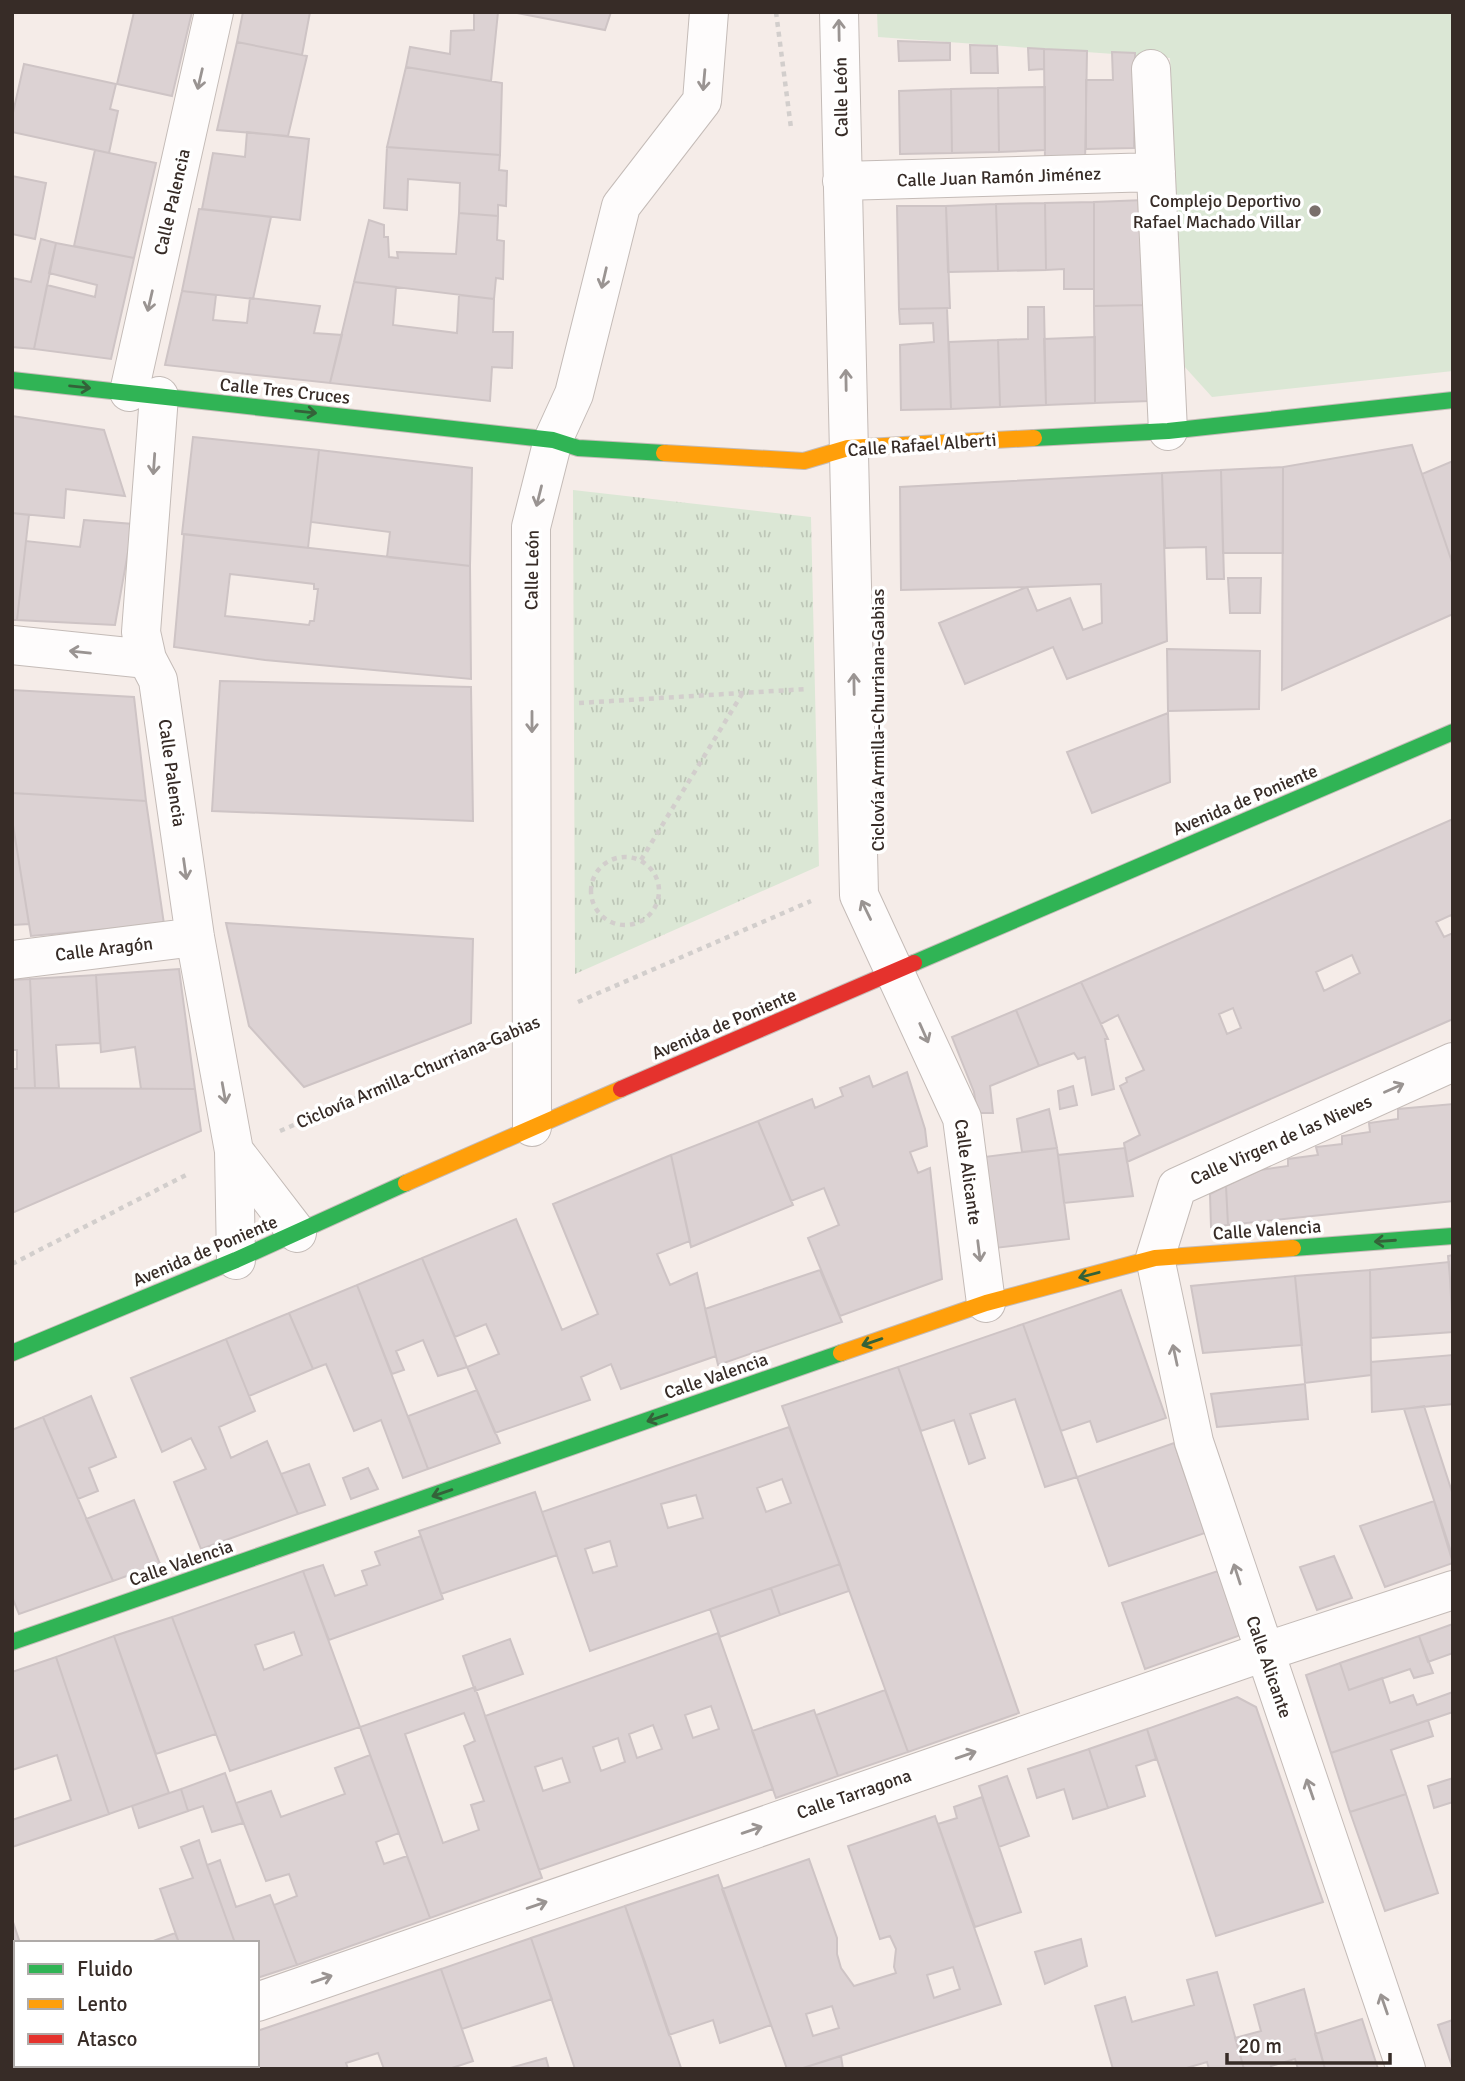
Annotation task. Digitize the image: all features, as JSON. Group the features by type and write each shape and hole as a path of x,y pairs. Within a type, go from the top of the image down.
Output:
{"street":[{"name":"Calle Palencia","path":"215,12 144,394 141,632 147,659 158,680 195,937 234,1151 236,1260"},
{"name":"Calle León","path":"532,1127 531,527 553,440 574,394 621,206 702,101 709,12"},
{"name":"Calle León","path":"839,12 859,895 896,971"},
{"path":"1151,69 1167,431"},
{"name":"Calle Juan Ramón Jiménez","path":"842,181 1156,172"},
{"name":"Calle Tres Cruces","path":"12,380 553,440"},
{"name":"Calle Rafael Alberti","path":"553,440 578,448 804,461 848,448 1167,431 1453,400"},
{"path":"12,645 147,659"},
{"name":"Avenida de Poniente","path":"12,1353 236,1260 532,1127 1453,732"},
{"name":"Calle Aragón","path":"12,960 195,937"},
{"name":"Calle Alicante","path":"896,971 962,1118 986,1303"},
{"name":"Calle Virgen de las Nieves","path":"1155,1258 1177,1187 1453,1062"},
{"name":"Calle Palencia","path":"234,1151 297,1233"},
{"name":"Calle Valencia","path":"12,1642 986,1303 1155,1258 1453,1236"},
{"name":"Calle Alicante","path":"1155,1258 1194,1443 1406,2069"},
{"name":"Calle Tarragona","path":"259,2001 1264,1652 1453,1591"}],"path":[{"path":"531,706 854,686"},
{"path":"641,860 742,694"},
{"path":"618,856 641,860 648,864 657,876 660,892 656,907 647,919 632,925 617,925 603,918 593,905 590,890 594,875 604,863 618,856"},
{"name":"Ciclovía Armilla-Churriana-Gabias","path":"12,1264 234,1151 859,880"}],"green space":[{"name":"Complejo Deportivo Rafael Machado Villar","path":"877,12 1453,12 1453,371 1212,397 1183,365 1170,58 878,37"},
{"path":"573,490 811,517 819,866 575,974"}],"building":[{"path":"134,12 192,12 172,96 117,84"},
{"path":"243,12 310,12 302,55 237,42"},
{"path":"474,12 498,12 491,81 406,67 410,47 450,54 451,31 474,30"},
{"path":"512,12 611,12 605,30"},
{"path":"898,41 950,43 950,60 899,61"},
{"path":"237,42 307,56 288,136 217,130"},
{"path":"970,45 997,46 998,73 971,73"},
{"path":"1028,48 1044,49 1044,69 1029,70"},
{"path":"1044,49 1087,51 1085,165 1045,166"},
{"path":"1112,52 1135,53 1134,148 1086,149 1086,80 1113,80"},
{"path":"24,64 116,84 110,109 118,111 109,153 12,132 12,117"},
{"path":"406,67 502,83 500,155 387,147"},
{"path":"1045,87 1045,150 999,152 998,88"},
{"path":"998,88 999,152 952,153 951,89"},
{"path":"951,89 952,153 900,154 899,91"},
{"path":"247,132 309,139 300,220 202,209 213,153 245,157"},
{"path":"387,147 500,155 499,170 507,171 506,206 498,205 498,216 459,213 460,183 408,179 407,210 384,208"},
{"path":"95,150 156,163 134,258 74,246"},
{"path":"12,176 46,183 35,239 12,234"},
{"path":"1144,200 1146,305 1094,306 1094,202"},
{"path":"1094,202 1094,289 1064,289 1064,269 1046,270 1045,203"},
{"path":"1045,203 1046,270 998,271 996,204"},
{"path":"996,204 998,271 948,272 946,206"},
{"path":"897,206 946,206 950,308 899,309"},
{"path":"199,209 271,217 253,299 182,291"},
{"path":"459,213 498,216 497,240 504,241 503,279 496,278 494,299 354,282 369,220 384,225 389,257 398,258 397,252 456,254"},
{"path":"41,239 56,243 34,349 12,347 12,278 31,282"},
{"path":"56,243 134,258 111,359 34,349 47,285 95,297 97,285 49,273"},
{"path":"354,282 396,287 393,325 457,333 459,295 494,299 493,332 513,332 512,368 492,367 490,401 330,383"},
{"path":"182,291 216,295 213,320 247,323 250,298 320,306 314,333 342,335 330,383 165,365"},
{"path":"1146,305 1149,401 1095,403 1094,306"},
{"path":"1028,307 1044,307 1046,405 1000,407 998,340 1028,339"},
{"path":"947,308 951,409 901,410 900,345 934,342 933,323 900,324 899,309"},
{"path":"1095,337 1095,403 1046,405 1044,339"},
{"path":"998,340 1000,407 951,409 949,342"},
{"path":"12,416 104,430 125,496 66,489 64,518 12,513"},
{"path":"193,437 319,450 308,548 182,534"},
{"path":"1412,445 1453,565 1453,614 1282,690 1283,467"},
{"path":"319,450 472,468 470,566 387,557 390,532 311,522"},
{"path":"1453,461 1453,565 1422,474"},
{"path":"1283,467 1283,553 1223,553 1221,470"},
{"path":"1221,470 1224,579 1207,579 1206,547 1165,548 1162,473"},
{"path":"1162,473 1167,641 1067,679 1053,647 965,684 939,623 1027,587 901,590 900,487","holes":["1101,584 1102,623 1083,630 1070,598 1037,611 1027,587"]},
{"path":"12,513 29,515 17,620 12,620"},
{"path":"84,520 133,524 115,625 17,620 26,541 80,547"},
{"path":"184,534 470,566 471,679 265,660 174,647","holes":["230,574 314,584 314,589 318,589 314,621 310,621 309,625 225,616"]},
{"path":"1228,578 1261,578 1260,613 1230,613"},
{"path":"1167,649 1260,651 1259,709 1168,711"},
{"path":"220,681 471,687 473,821 212,811"},
{"path":"12,690 134,697 146,801 12,793"},
{"path":"1168,713 1170,782 1092,813 1067,752"},
{"path":"12,793 146,801 164,924 31,936 12,819"},
{"path":"12,819 29,924 12,925"},
{"path":"1453,819 1453,920 1451,915 1436,922 1444,937 1453,933 1453,1019 1127,1162 1124,1143 1140,1135 1120,1086 1127,1082 1126,1078 1144,1070 1118,1015 1101,1024 1081,982","holes":["1352,955 1360,973 1324,991 1316,972","1233,1008 1241,1028 1227,1034 1219,1014"]},
{"path":"226,923 473,939 471,1023 304,1087 249,1026"},
{"path":"179,969 195,1089 141,1089 135,1047 101,1052 96,975"},
{"path":"96,975 100,1043 56,1045 59,1088 35,1088 30,979"},
{"path":"30,979 35,1088 12,1088 12,1069 17,1069 17,1050 12,1050 12,980"},
{"path":"1081,982 1108,1039 1105,1039 1114,1089 1092,1095 1085,1057 1078,1059 1074,1053 1039,1066 1016,1010"},
{"path":"1016,1010 1039,1066 990,1086 993,1113 977,1113 974,1092 952,1037"},
{"path":"907,1072 925,1129 927,1146 910,1152 918,1173 930,1168 942,1279 840,1316 808,1238 839,1225 824,1188 791,1201 758,1121 812,1099 815,1108 843,1096 840,1088 869,1076 873,1087"},
{"path":"1073,1086 1077,1105 1060,1109 1058,1091"},
{"path":"12,1088 195,1089 201,1131 12,1213"},
{"path":"1453,1104 1453,1201 1228,1225 1226,1186 1260,1170 1288,1166 1288,1159 1318,1155 1316,1147 1342,1144 1342,1136 1370,1132 1369,1123 1398,1119 1398,1109"},
{"path":"1049,1109 1057,1148 1022,1152 1017,1119"},
{"path":"758,1121 793,1205 691,1247 671,1155"},
{"path":"1057,1148 1069,1239 995,1248 984,1157"},
{"path":"1125,1148 1133,1196 1064,1203 1058,1155"},
{"path":"671,1155 690,1241 657,1254 670,1285 697,1273 716,1356 621,1389 611,1364 581,1377 590,1400 495,1433 467,1367 499,1354 486,1324 455,1337 422,1258 516,1219 562,1330 598,1314 553,1204"},
{"path":"1226,1186 1228,1225 1211,1227 1210,1194"},
{"path":"1453,1255 1453,1311 1448,1256"},
{"path":"422,1258 467,1367 438,1376 423,1340 396,1351 404,1370 392,1374 357,1285"},
{"path":"1449,1262 1453,1332 1371,1338 1370,1270"},
{"path":"820,1270 842,1322 718,1365 705,1309"},
{"path":"1370,1270 1371,1375 1305,1383 1295,1276"},
{"path":"1295,1276 1302,1345 1203,1353 1191,1286"},
{"path":"357,1285 428,1469 403,1478 381,1420 354,1431 326,1364 313,1369 289,1313"},
{"path":"1121,1290 1166,1418 1097,1442 1090,1421 1061,1431 1023,1324"},
{"path":"289,1313 313,1369 249,1396 226,1339"},
{"path":"1023,1324 1077,1477 1045,1487 1015,1399 970,1414 985,1458 969,1464 954,1420 921,1431 898,1367"},
{"path":"226,1339 255,1411 219,1427 231,1458 267,1441 298,1514 201,1549 174,1482 206,1469 191,1438 162,1452 131,1378"},
{"path":"1453,1355 1453,1404 1372,1412 1371,1362"},
{"path":"898,1367 1019,1713 908,1752 782,1406"},
{"path":"1305,1384 1308,1419 1217,1427 1211,1394"},
{"path":"477,1390 500,1443 428,1469 408,1416"},
{"path":"91,1396 116,1457 89,1468 98,1491 78,1499 43,1417"},
{"path":"1424,1406 1453,1495 1453,1558 1404,1409"},
{"path":"43,1417 113,1581 19,1614 12,1597 12,1430"},
{"path":"789,1427 840,1564 590,1651 542,1512","holes":["782,1479 791,1503 766,1512 757,1488","696,1495 703,1518 668,1528 661,1504","610,1541 617,1566 593,1573 585,1549"]},
{"path":"1174,1443 1205,1533 1109,1566 1077,1477"},
{"path":"309,1464 325,1505 298,1514 281,1474"},
{"path":"368,1468 378,1489 351,1499 343,1478"},
{"path":"535,1492 557,1555 441,1594 419,1531"},
{"path":"134,1500 160,1564 113,1581 86,1519"},
{"path":"1434,1501 1453,1563 1385,1587 1360,1526"},
{"path":"421,1536 443,1599 329,1640 303,1571 323,1565 335,1596 367,1585 362,1571 380,1565 375,1552"},
{"path":"1334,1556 1352,1598 1317,1610 1300,1567"},
{"path":"840,1564 849,1591 780,1615 771,1588"},
{"path":"303,1571 360,1727 230,1771 172,1617","holes":["294,1632 302,1655 264,1670 255,1645"]},
{"path":"1218,1571 1241,1635 1145,1669 1122,1603"},
{"path":"771,1588 780,1615 720,1637 710,1609"},
{"path":"172,1617 216,1734 156,1754 114,1636"},
{"path":"1453,1624 1453,1653 1428,1662 1419,1636"},
{"path":"718,1633 773,1789 539,1870 485,1716","holes":["711,1706 719,1729 693,1738 685,1715","653,1725 662,1749 637,1758 629,1734","618,1738 625,1762 601,1771 593,1747","562,1758 570,1782 543,1791 535,1767"]},
{"path":"114,1636 169,1793 109,1814 56,1657"},
{"path":"1419,1636 1433,1673 1414,1678 1410,1669 1349,1690 1340,1663"},
{"path":"510,1639 523,1674 475,1691 463,1656"},
{"path":"56,1657 109,1814 12,1847 12,1820 71,1800 57,1755 12,1770 12,1672"},
{"path":"1340,1663 1349,1690 1382,1678 1390,1703 1413,1695 1417,1705 1453,1692 1453,1712 1331,1753 1306,1675"},
{"path":"475,1687 542,1878 430,1918 360,1727","holes":["464,1713 475,1741 464,1746 484,1801 471,1805 479,1830 443,1843 405,1734"]},
{"path":"885,1690 908,1752 838,1776 816,1715"},
{"path":"1237,1697 1256,1707 1323,1902 1216,1936 1147,1729"},
{"path":"814,1710 838,1776 776,1798 752,1731"},
{"path":"1428,1720 1433,1736 1391,1750 1406,1794 1350,1812 1331,1753"},
{"path":"1147,1729 1156,1759 1136,1766 1145,1796 1108,1808 1089,1749"},
{"path":"1089,1749 1108,1808 1073,1819 1064,1789 1037,1798 1028,1769"},
{"path":"370,1755 399,1833 376,1842 384,1864 407,1856 430,1918 297,1965 274,1905 297,1896 289,1874 266,1881 236,1803 271,1791 281,1817 345,1794 335,1768"},
{"path":"225,1773 243,1823 212,1832 203,1806 188,1811 181,1789"},
{"path":"1007,1776 1029,1836 999,1847 979,1786"},
{"path":"1453,1778 1453,1802 1434,1808 1428,1786"},
{"path":"181,1789 188,1811 139,1828 132,1806"},
{"path":"1406,1794 1438,1893 1385,1911 1350,1812"},
{"path":"982,1797 1021,1912 975,1927 938,1824 957,1818 954,1807"},
{"path":"935,1816 1001,2004 800,2069 787,2069 722,1889 809,1859 837,1938 837,1954 841,1968 854,1986 896,1973 896,1949 890,1936 880,1939 848,1846","holes":["953,1967 960,1989 934,1998 927,1975","832,2006 839,2028 813,2036 806,2014"]},
{"path":"199,1840 234,1941 178,1941 160,1889 193,1878 181,1847"},
{"path":"220,1860 236,1907 270,1895 297,1965 259,1977 259,1941 234,1941 207,1865"},
{"path":"718,1875 771,2025 720,2043 713,2020 669,2035 625,1906"},
{"path":"625,1906 681,2068 575,2069 531,1938"},
{"path":"12,1919 19,1941 14,1941 12,1988"},
{"path":"175,1933 178,1941 153,1941"},
{"path":"531,1938 552,1999 462,2029 441,1969"},
{"path":"1081,1939 1087,1966 1045,1984 1035,1952"},
{"path":"441,1969 473,2061 449,2069 384,2069 378,2053 346,2063 348,2069 209,2069 259,2067 259,2030"},
{"path":"1217,1972 1244,2069 1209,2069 1207,2062 1183,2069 1113,2069 1095,2006 1125,1997 1132,2022 1194,2005 1187,1980"},
{"path":"1304,1989 1325,2069 1298,2069 1295,2059 1271,2066 1272,2069 1244,2069 1235,2038 1261,2031 1254,2005"},
{"path":"1362,2019 1378,2069 1325,2069 1315,2034"},
{"path":"1453,2020 1453,2069 1438,2025"},
{"path":"12,2047 14,2067 62,2069 12,2069"},
{"path":"841,2056 843,2069 800,2069"},
{"path":"546,2058 549,2069 506,2069"}],"traffic: fast":[{"path":"12,380 553,440 578,448 664,453"},
{"path":"1034,438 1168,431 1453,400"},
{"path":"914,963 1453,732"},
{"path":"12,1353 236,1260 406,1183"},
{"path":"1293,1248 1453,1236"},
{"path":"12,1642 841,1353"},
{"path":"114,2067 118,2069"}],"traffic: slow":[{"path":"664,453 804,461 848,448 1034,438"},
{"path":"406,1183 621,1089"},
{"path":"841,1353 986,1303 1155,1258 1293,1248"}],"traffic: jam":[{"path":"621,1089 914,963"}],"place":[{"name":"Complejo Deportivo Rafael Machado Villar","path":"1315,211"}]}
